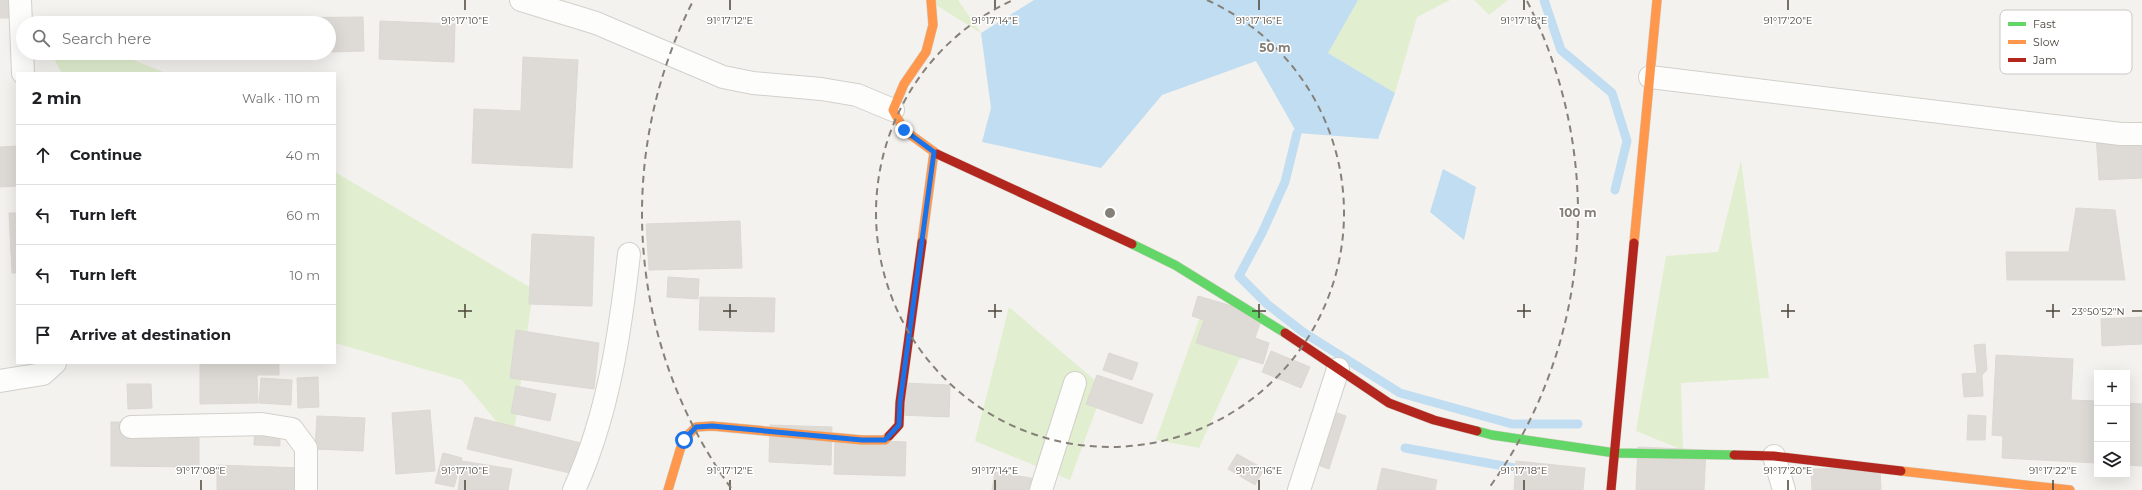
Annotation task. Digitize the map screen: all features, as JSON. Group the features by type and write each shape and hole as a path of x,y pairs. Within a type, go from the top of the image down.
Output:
{"street":[{"path":"20,0 21,16"},
{"path":"521,0 596,23 722,77 752,84 821,89 857,95 893,110 904,130 934,152 997,183 1052,206 1176,265 1267,321 1389,404 1434,420 1492,435 1615,453 1774,456 2070,490"},
{"path":"893,110 904,84 926,52 933,25 931,0"},
{"path":"1611,490 1657,0"},
{"path":"22,60 23,72"},
{"path":"1650,77 2121,134 2142,134"},
{"path":"668,490 684,440 696,427 712,426 862,440 885,440 899,425 900,402 934,152"},
{"path":"574,490 592,446 605,402 621,322 629,254"},
{"path":"0,381 43,374 54,364"},
{"path":"1299,490 1338,369"},
{"path":"1041,490 1075,383"},
{"path":"130,427 262,424 292,429 306,448 306,490"},
{"path":"1774,456 1784,490"}],"green space":[{"path":"928,0 958,0 981,33"},
{"path":"1357,0 1450,0 1417,17 1395,93 1328,53"},
{"path":"1474,0 1508,0 1489,15"},
{"path":"55,60 134,60 164,72 61,72"},
{"path":"1741,160 1769,378 1681,383 1683,450 1636,431 1666,256 1718,252"},
{"path":"336,173 533,289 513,441 462,380 336,343"},
{"path":"1205,303 1253,348 1239,360 1199,448 1156,440"},
{"path":"1009,307 1104,388 1070,480 975,441"}],"water":[{"path":"1034,0 1358,0 1328,53 1395,93 1378,139 1297,133 1256,61 1162,95 1101,168 982,142 991,108 981,33"},
{"path":"1443,169 1476,187 1464,240 1430,212"}],"building":[{"path":"0,0 23,0 22,16 16,16 16,18 0,18"},
{"path":"336,17 363,17 364,51 336,52"},
{"path":"380,21 455,24 454,62 379,59"},
{"path":"523,57 578,60 572,168 472,163 474,109 521,111"},
{"path":"2142,132 2142,178 2099,180 2096,134"},
{"path":"16,146 16,186 0,187 0,147"},
{"path":"2076,208 2115,210 2125,280 2007,280 2006,252 2069,252"},
{"path":"9,213 16,213 16,273 12,273"},
{"path":"740,221 742,268 649,270 646,224"},
{"path":"532,234 594,237 592,306 529,304"},
{"path":"668,277 699,279 698,299 667,297"},
{"path":"1198,296 1263,315 1255,338 1269,343 1263,364 1196,343 1204,320 1192,316"},
{"path":"700,297 775,298 774,332 699,330"},
{"path":"2142,317 2142,344 2102,346 2101,319"},
{"path":"516,330 599,343 594,389 510,378"},
{"path":"1985,344 1987,370 1982,375 1983,396 1964,397 1962,374 1977,373 1974,345"},
{"path":"1271,351 1310,367 1301,388 1262,372"},
{"path":"1109,353 1138,363 1132,380 1103,370"},
{"path":"1996,355 2073,359 2071,400 2094,401 2094,463 2002,458 2003,436 1992,435"},
{"path":"200,364 279,364 279,375 257,375 258,403 200,404"},
{"path":"1097,375 1153,394 1142,424 1086,404"},
{"path":"318,377 319,407 298,408 297,378"},
{"path":"261,378 292,380 291,405 259,403"},
{"path":"902,383 950,385 949,417 900,415"},
{"path":"127,384 151,384 152,408 128,409"},
{"path":"516,386 556,394 550,421 511,413"},
{"path":"2130,403 2142,404 2142,466 2130,465"},
{"path":"430,410 435,471 396,474 392,413"},
{"path":"1329,410 1346,416 1329,469 1312,463"},
{"path":"1968,415 1986,416 1985,440 1967,440"},
{"path":"317,416 365,418 363,451 315,449"},
{"path":"475,417 585,444 578,475 467,449"},
{"path":"255,419 280,420 280,446 254,445"},
{"path":"111,422 199,423 199,467 111,466"},
{"path":"770,425 832,427 831,465 769,462"},
{"path":"835,439 906,442 905,476 834,474"},
{"path":"1638,447 1706,450 1704,490 1636,490"},
{"path":"443,453 462,458 454,487 435,483"},
{"path":"1237,454 1264,469 1255,485 1228,469"},
{"path":"462,461 512,469 508,490 458,490"},
{"path":"1516,461 1585,468 1583,490 1514,490"},
{"path":"217,465 304,468 304,490 217,490"},
{"path":"1382,468 1437,480 1435,490 1377,490"},
{"path":"1880,468 1881,490 1812,490 1811,469"},
{"path":"995,472 1037,479 1035,490 992,490"}],"waterway":[{"path":"1544,0 1561,50 1612,93 1627,141 1615,190"},
{"path":"1297,133 1285,182 1262,233 1239,276 1267,304 1303,332 1400,393 1512,424 1578,424"},
{"path":"1405,448 1526,470"}],"traffic: fast":[{"path":"1132,244 1175,265 1285,333"},
{"path":"1477,431 1492,435 1615,453 1734,455"}],"traffic: slow":[{"path":"931,0 933,25 926,52 904,84 893,110 904,130 937,154"},
{"path":"1634,243 1657,0"},
{"path":"922,242 934,152"},
{"path":"668,490 683,440 696,427 712,426 862,440 885,440 889,436"},
{"path":"1901,471 2070,490"}],"traffic: jam":[{"path":"937,154 1132,244"},
{"path":"889,436 899,425 900,402 922,242"},
{"path":"1611,490 1634,243"},
{"path":"1285,333 1389,403 1434,420 1477,431"},
{"path":"1734,455 1774,456 1901,471"}],"route":[{"path":"684,440 696,427 712,426 862,440 885,440 899,425 900,402 934,152 904,130"}]}
